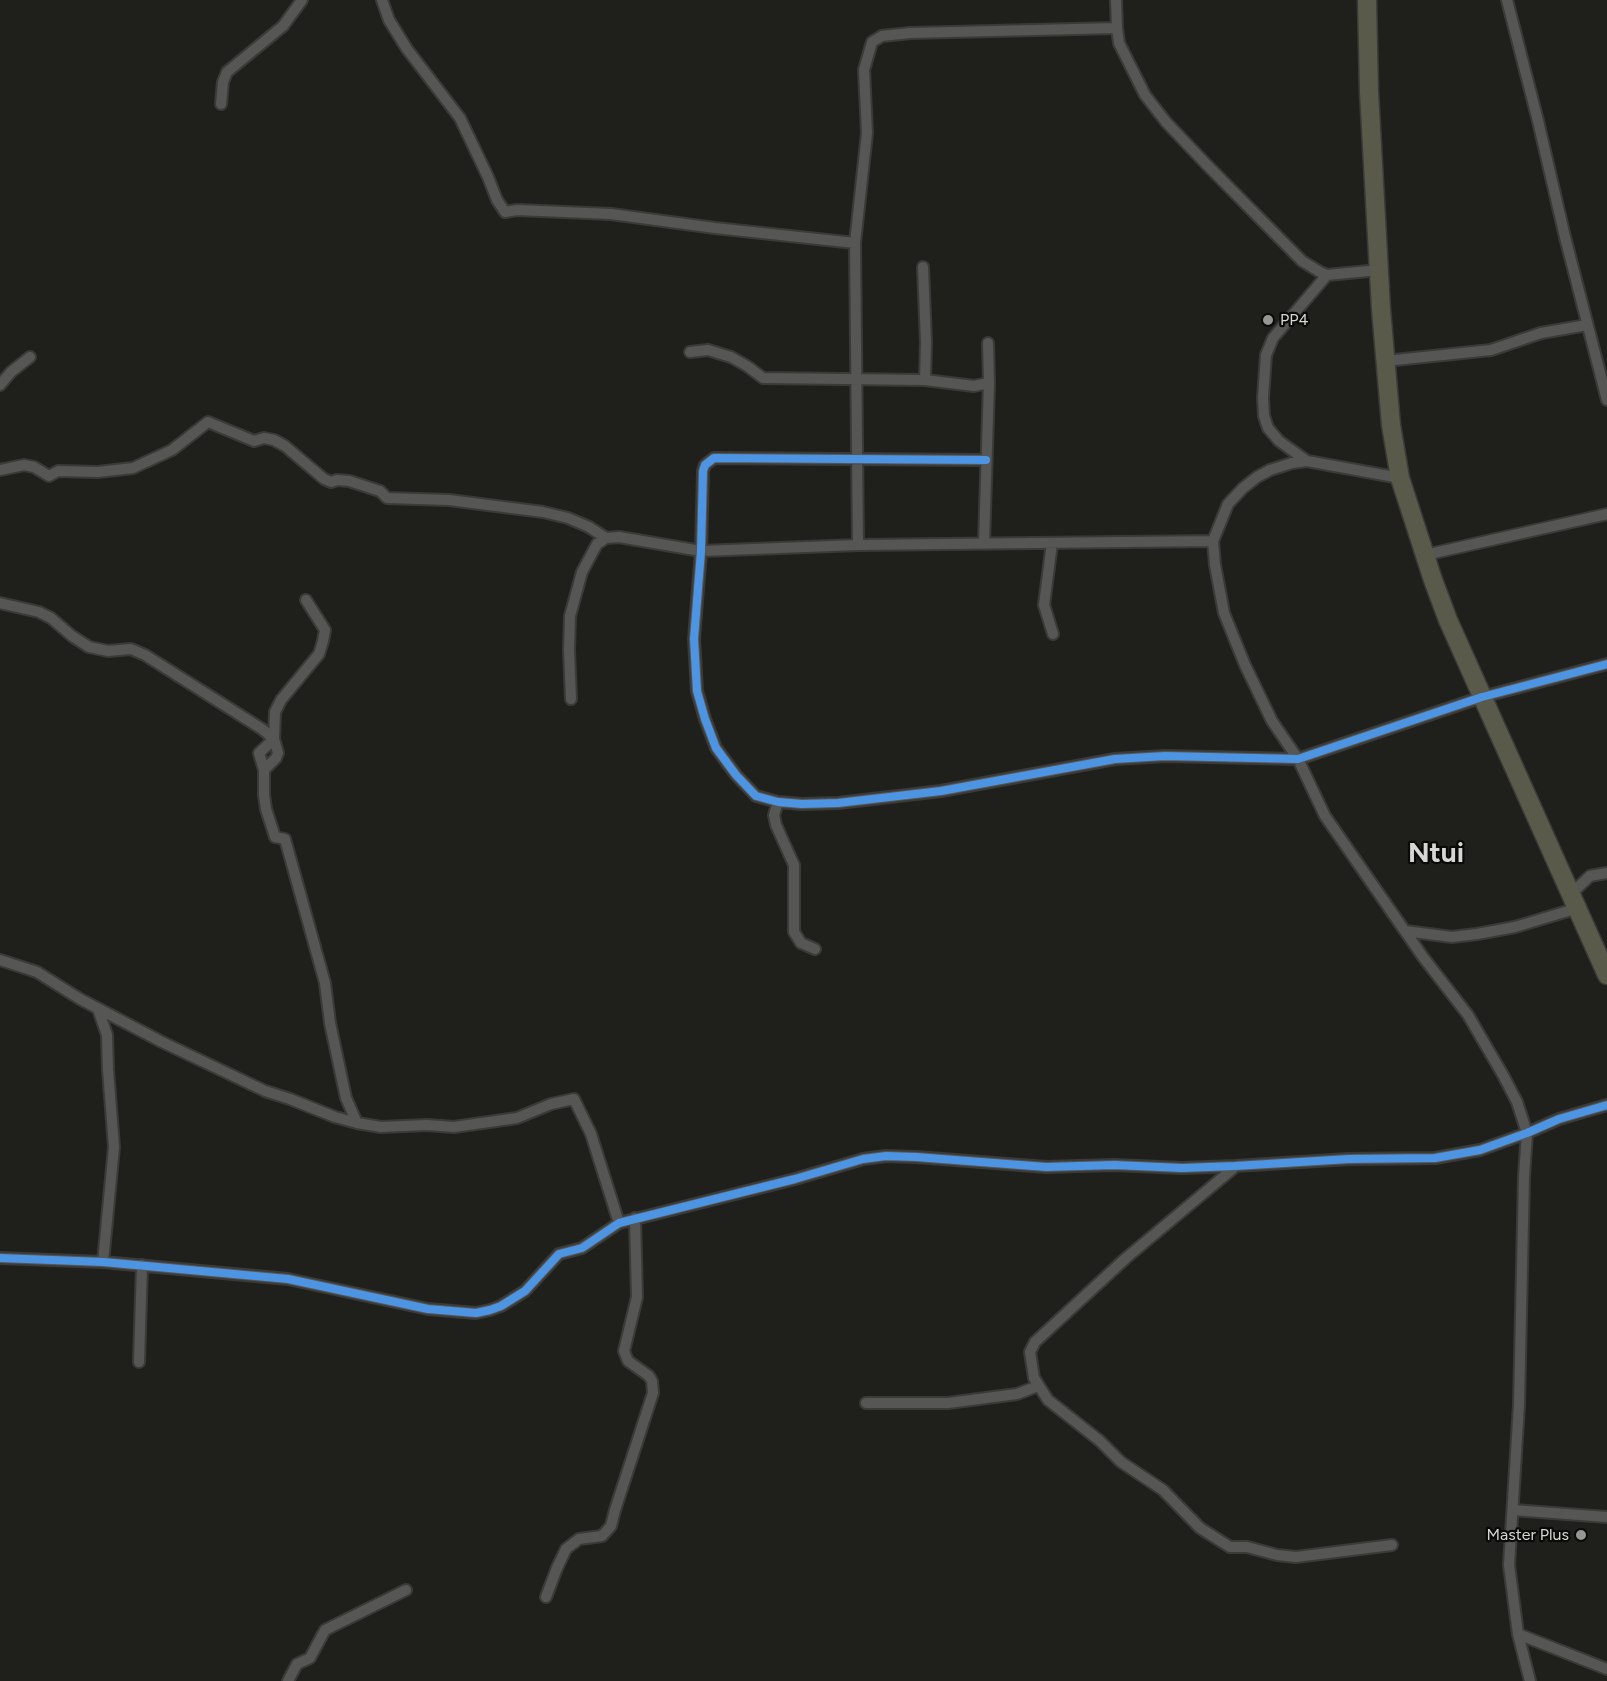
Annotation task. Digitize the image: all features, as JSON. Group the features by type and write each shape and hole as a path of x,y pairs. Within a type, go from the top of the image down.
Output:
{"highway":[{"path":"1367,0 1369,92 1385,361 1391,425 1400,478 1448,620 1607,975"}],"street":[{"path":"221,104 223,82 227,72 283,26 302,0"},
{"path":"382,0 389,20 407,49 460,118 476,149 496,200 505,212 517,210 611,214 855,243"},
{"path":"1116,0 1116,28 1119,43 1145,95 1166,122 1302,261 1327,275 1379,270"},
{"path":"1507,0 1607,400"},
{"path":"858,545 855,243 867,133 864,70 869,47 875,39 910,33 1116,28"},
{"path":"922,267 926,342 925,380"},
{"path":"1307,461 1279,441 1268,428 1264,416 1263,398 1266,355 1273,338 1327,275"},
{"path":"1385,361 1491,350 1541,333 1587,325"},
{"path":"984,543 989,388 988,343"},
{"path":"690,352 708,350 731,357 763,378 925,380 989,388"},
{"path":"0,385 11,372 30,357"},
{"path":"0,470 24,465 34,467 49,476 58,471 98,472 134,468 172,450 208,422 254,441 264,438 274,440 331,482 349,481 380,491 387,498 449,500 543,512 568,518 589,527 606,538"},
{"path":"986,460 714,458 709,460 703,471 701,551 694,639 697,691 716,747 736,775 756,796 778,802 838,803 941,791 1115,759 1165,756 1298,759 1482,697 1607,664"},
{"path":"1400,478 1307,461 1270,470 1243,488 1228,504 1214,541 1215,565 1227,623 1263,704 1298,759 1325,816 1467,1015 1517,1102 1527,1133 1519,1406 1509,1565 1518,1634 1530,1681"},
{"path":"1425,555 1607,514"},
{"path":"571,699 570,616 582,572 597,544 606,538 619,537 701,551 858,545 1214,541"},
{"path":"1052,543 1044,605 1053,634"},
{"path":"264,770 278,753 274,739 275,712 319,654 324,641 325,630 306,600"},
{"path":"0,603 39,612 51,618 89,647 108,651 131,649 145,655 262,729 274,739"},
{"path":"274,739 259,753 264,770 266,809 275,837 285,839 325,983 330,1023 346,1098 357,1123"},
{"path":"778,802 774,815 776,825 795,865 794,932 801,943 815,949"},
{"path":"1405,931 1452,937 1515,927 1575,901 1590,876 1607,873"},
{"path":"0,960 37,972 98,1008 172,1047 265,1091 357,1123 381,1127 427,1125 454,1127 517,1118 551,1104 574,1099 591,1134 619,1223"},
{"path":"98,1008 107,1035 114,1129 114,1161 103,1262"},
{"path":"0,1258 103,1262 288,1279 428,1309 476,1313 501,1306 525,1291 559,1254 582,1248 619,1223 795,1179 840,1164 886,1156 1046,1167 1114,1165 1182,1168 1349,1159 1435,1158 1480,1150 1559,1119 1607,1105"},
{"path":"1235,1166 1126,1258 1035,1342 1030,1352 1030,1359 1038,1386 1048,1400 1100,1441 1116,1458 1163,1490 1200,1528 1230,1547 1247,1547 1277,1555 1296,1557 1392,1545"},
{"path":"546,1597 566,1549 579,1539 602,1536 611,1526 653,1393 649,1376 632,1364 624,1351 637,1297 634,1218"},
{"path":"140,1362 142,1265"},
{"path":"866,1403 948,1403 1017,1394 1038,1386"},
{"path":"1513,1510 1607,1517"},
{"path":"288,1681 297,1664 310,1658 325,1630 406,1590"},
{"path":"1518,1634 1607,1670"}],"cycle path":[{"path":"986,460 714,458 705,465 694,639 697,691 716,748 736,775 756,796 778,802 838,803 941,791 1115,759 1165,756 1298,759 1482,697 1607,664"},
{"path":"0,1258 103,1262 288,1279 428,1309 476,1313 501,1306 525,1291 559,1254 582,1248 619,1223 795,1179 863,1159 886,1156 1046,1167 1114,1165 1182,1168 1349,1159 1435,1158 1480,1150 1559,1119 1607,1105"}],"place":[{"name":"PP4","path":"1268,320"},
{"name":"Master Plus","path":"1581,1535"}],"district":[{"name":"Ntui","path":"1436,854"}]}
